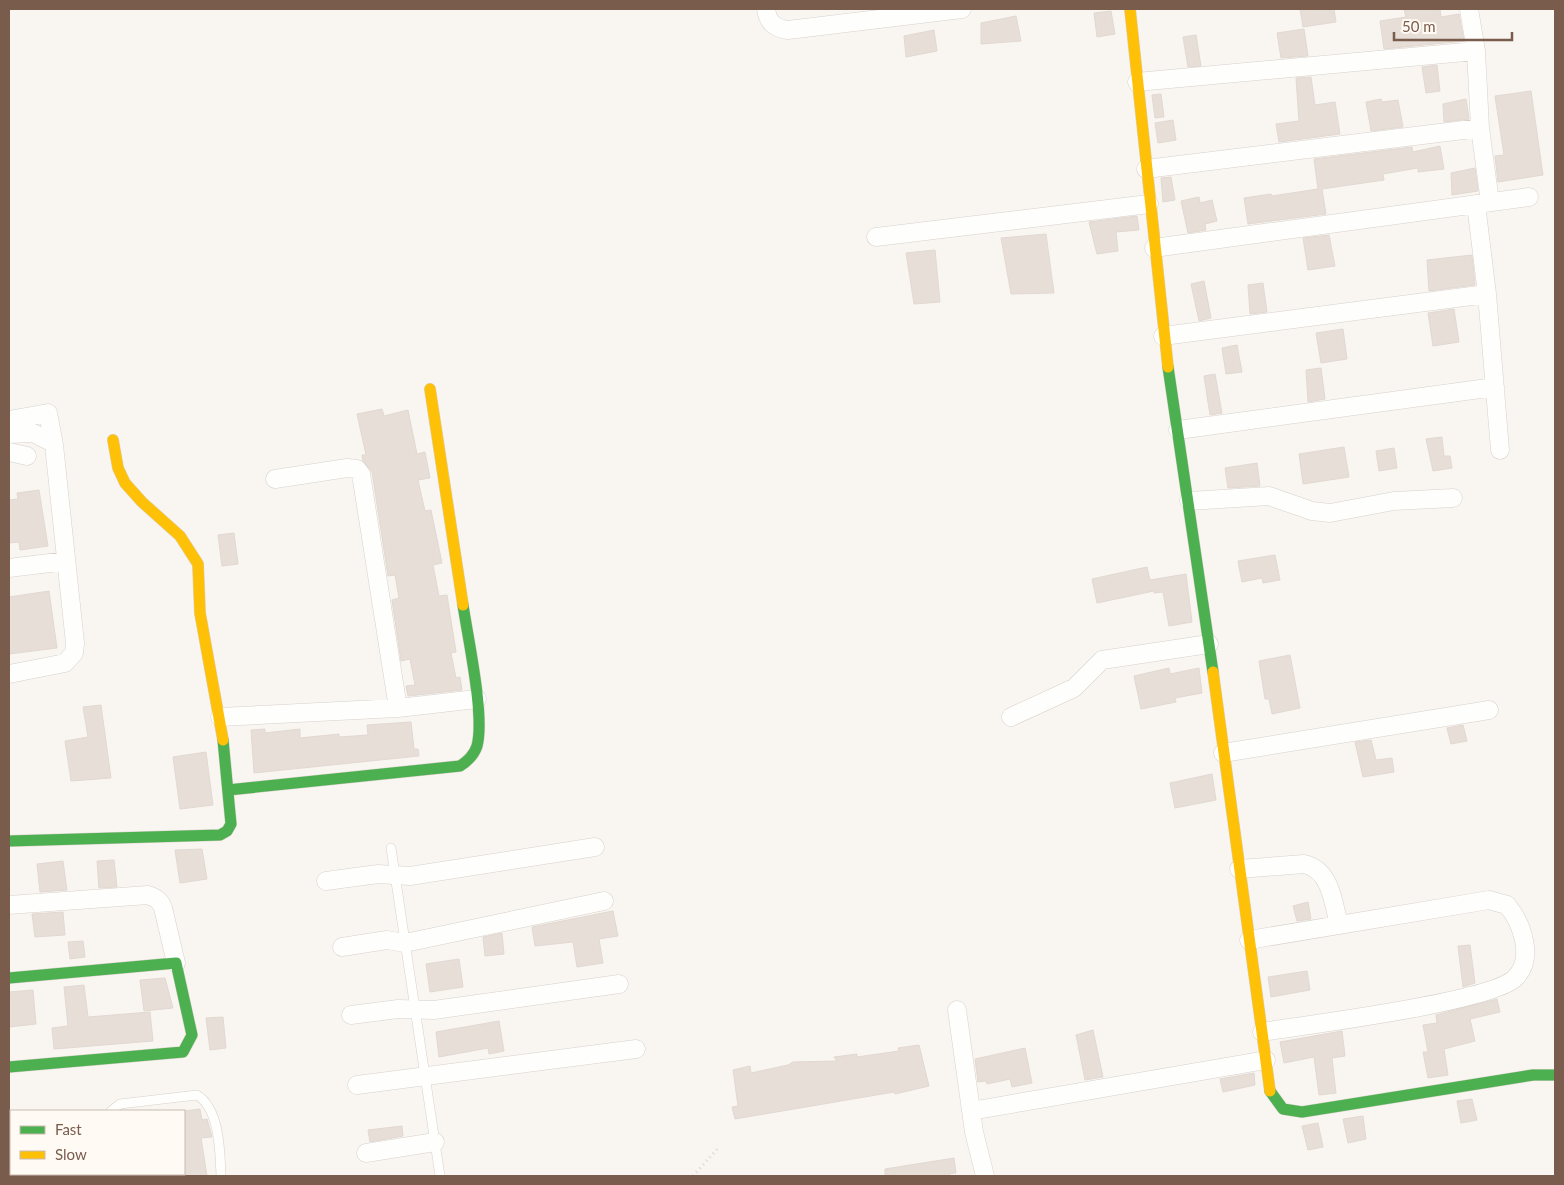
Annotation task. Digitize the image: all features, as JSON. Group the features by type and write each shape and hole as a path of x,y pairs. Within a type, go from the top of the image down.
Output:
{"street":[{"path":"766,9 770,22 777,28 788,30 962,9"},
{"path":"1130,9 1148,204 1163,336 1189,501 1270,1091 1276,1102 1283,1109 1302,1112 1533,1075 1555,1075"},
{"path":"1469,9 1476,51 1487,294 1500,450"},
{"path":"1137,82 1476,51"},
{"path":"1146,169 1480,128"},
{"path":"1154,248 1529,196"},
{"path":"876,237 1148,204"},
{"path":"1163,336 1487,294"},
{"path":"1178,430 1494,387"},
{"path":"228,790 460,766 469,762 478,746 477,699 430,389"},
{"path":"9,420 48,413 66,561 74,653 65,663 9,674"},
{"path":"9,434 34,433 53,443"},
{"path":"9,841 220,835 227,831 231,824 220,717 200,611 200,576 196,558 189,546 168,522 134,494 124,482 118,468 113,440"},
{"path":"9,452 27,456"},
{"path":"275,479 347,468 357,469 361,474 398,708"},
{"path":"1189,501 1269,496 1312,511 1330,513 1394,501 1453,498"},
{"path":"9,568 66,561"},
{"path":"1011,717 1074,688 1102,660 1209,644"},
{"path":"220,717 398,708 477,699"},
{"path":"1223,753 1490,710"},
{"path":"326,881 378,874 395,876 416,875 595,847"},
{"path":"1239,869 1304,864 1311,866 1325,878 1338,925"},
{"path":"9,905 148,895 160,901 192,1035 183,1052 9,1067"},
{"path":"1249,940 1488,900 1498,901 1507,905 1519,922 1523,938 1524,965 1508,984 1457,1000 1262,1032"},
{"path":"342,947 387,940 405,943 604,901"},
{"path":"9,978 176,963"},
{"path":"351,1015 398,1009 434,1010 619,984"},
{"path":"957,1010 974,1132 985,1176"},
{"path":"357,1085 636,1049"},
{"path":"971,1111 1266,1060"},
{"path":"366,1153 435,1142"}],"lane":[{"path":"391,848 440,1176"},
{"path":"112,1110 120,1104 197,1095 206,1100 218,1135 221,1176"}],"path":[{"path":"693,1176 719,1147"}],"building":[{"path":"1300,9 1334,9 1336,22 1303,27"},
{"path":"1404,9 1440,9 1441,17 1459,14 1464,41 1384,49 1380,21 1406,17"},
{"path":"1111,11 1115,34 1097,37 1094,13"},
{"path":"1016,16 1021,41 981,44 981,23"},
{"path":"1304,29 1308,56 1281,58 1277,33"},
{"path":"934,30 937,51 906,57 904,36"},
{"path":"1196,35 1201,66 1188,67 1183,37"},
{"path":"1437,65 1440,91 1426,93 1422,67"},
{"path":"1311,77 1315,105 1335,102 1340,134 1279,142 1276,124 1299,121 1296,78"},
{"path":"1531,91 1543,175 1498,182 1495,156 1504,155 1495,96"},
{"path":"1161,94 1164,117 1155,118 1152,95"},
{"path":"1381,99 1382,102 1398,100 1403,127 1371,131 1366,102"},
{"path":"1466,99 1469,119 1444,122 1443,104"},
{"path":"1173,120 1176,140 1158,143 1155,123"},
{"path":"1440,146 1444,169 1418,172 1418,168 1383,174 1384,180 1322,189 1326,214 1248,224 1244,198 1318,189 1314,159 1412,147 1413,152"},
{"path":"1475,168 1478,191 1452,195 1451,173"},
{"path":"1171,177 1175,200 1163,202 1161,178"},
{"path":"1199,197 1200,203 1212,200 1217,221 1205,224 1206,230 1188,233 1181,201"},
{"path":"1137,216 1139,230 1116,232 1118,251 1097,254 1089,222"},
{"path":"1046,234 1054,293 1011,294 1001,238"},
{"path":"1329,235 1335,266 1308,270 1303,238"},
{"path":"935,250 940,302 914,304 906,253"},
{"path":"1472,255 1475,285 1429,291 1427,260"},
{"path":"1204,281 1211,318 1199,321 1191,284"},
{"path":"1263,283 1267,312 1250,314 1248,285"},
{"path":"1454,309 1459,342 1433,346 1428,313"},
{"path":"1343,329 1347,359 1321,363 1316,333"},
{"path":"1237,345 1242,372 1226,374 1222,348"},
{"path":"1321,368 1325,399 1308,402 1306,370"},
{"path":"1215,374 1222,413 1210,415 1204,376"},
{"path":"382,409 384,416 408,410 417,454 425,452 430,478 418,480 425,511 431,510 442,563 433,565 439,596 447,595 456,652 451,653 456,678 460,677 462,690 408,696 406,686 415,685 410,659 401,661 392,600 399,598 395,575 388,576 372,472 363,461 362,455 366,455 357,414"},
{"path":"1442,437 1444,456 1450,456 1452,468 1433,471 1426,439"},
{"path":"1344,447 1349,477 1303,484 1299,454"},
{"path":"1394,448 1397,468 1379,471 1376,451"},
{"path":"1257,463 1260,486 1228,488 1225,468"},
{"path":"39,490 48,546 20,550 19,542 9,543 9,500 18,499 17,493"},
{"path":"234,533 238,564 222,566 218,535"},
{"path":"1275,555 1280,580 1263,583 1262,578 1242,582 1238,561"},
{"path":"1147,567 1150,580 1186,574 1192,622 1169,626 1163,592 1154,593 1154,591 1097,603 1092,579"},
{"path":"49,591 57,648 9,654 9,597"},
{"path":"1290,655 1300,708 1272,714 1269,699 1265,699 1259,661"},
{"path":"1169,668 1170,674 1199,668 1202,693 1175,698 1176,702 1141,709 1134,676"},
{"path":"101,705 111,778 71,781 65,741 88,737 83,707"},
{"path":"411,722 414,749 418,749 419,756 254,773 251,730 265,729 265,733 300,729 300,738 339,734 339,737 368,735 367,725"},
{"path":"1463,725 1467,741 1451,744 1447,728"},
{"path":"1371,740 1376,760 1392,758 1394,772 1363,777 1355,742"},
{"path":"206,752 213,805 180,809 173,757"},
{"path":"1212,774 1216,800 1175,808 1170,783"},
{"path":"202,849 207,879 180,883 175,850"},
{"path":"114,860 117,887 99,888 97,861"},
{"path":"63,861 67,890 40,892 37,864"},
{"path":"1308,902 1311,919 1297,921 1293,906"},
{"path":"613,911 618,936 599,939 603,963 577,967 573,942 535,946 532,927"},
{"path":"63,912 65,935 35,937 32,914"},
{"path":"502,933 504,954 485,956 483,937"},
{"path":"83,941 85,957 70,959 68,942"},
{"path":"1470,945 1475,983 1463,987 1458,946"},
{"path":"459,959 463,987 430,992 426,964"},
{"path":"1307,971 1310,990 1271,997 1268,977"},
{"path":"165,978 173,1008 144,1011 140,980"},
{"path":"84,985 88,1017 150,1012 153,1041 54,1049 52,1028 68,1026 64,987"},
{"path":"33,990 36,1024 9,1027 9,992"},
{"path":"1497,999 1500,1012 1470,1019 1475,1041 1444,1049 1448,1075 1428,1078 1423,1052 1428,1052 1423,1025 1437,1023 1436,1015"},
{"path":"223,1017 226,1048 210,1050 206,1018"},
{"path":"499,1021 504,1051 489,1054 488,1048 439,1057 436,1032"},
{"path":"1093,1030 1103,1077 1085,1080 1076,1035"},
{"path":"1342,1031 1345,1056 1332,1058 1336,1093 1319,1095 1314,1057 1284,1063 1280,1042"},
{"path":"919,1045 929,1086 895,1094 894,1092 735,1119 732,1107 738,1106 733,1070 750,1066 751,1073 788,1065 793,1062 837,1061 834,1057 857,1054 857,1057 899,1051 898,1048"},
{"path":"1025,1048 1032,1083 1012,1087 1010,1079 987,1084 986,1081 978,1082 975,1059"},
{"path":"1254,1073 1255,1085 1223,1092 1220,1079"},
{"path":"1472,1099 1477,1120 1461,1123 1457,1101"},
{"path":"200,1109 202,1120 207,1119 212,1137 201,1138 207,1176 184,1176 185,1111"},
{"path":"1363,1116 1366,1139 1348,1143 1343,1119"},
{"path":"1318,1123 1323,1147 1308,1150 1302,1126"},
{"path":"402,1126 403,1136 370,1142 368,1130"},
{"path":"954,1158 956,1173 949,1174 950,1176 885,1176 885,1169"}],"traffic: fast":[{"path":"1168,367 1213,672"},
{"path":"228,790 460,766 466,762 477,746 479,716 475,677 463,605"},
{"path":"9,841 220,835 227,831 231,824 223,740"},
{"path":"9,978 176,963 192,1035 183,1052 9,1067"},
{"path":"1270,1091 1283,1109 1302,1112 1533,1075 1555,1075"}],"traffic: slow":[{"path":"1130,9 1168,367"},
{"path":"430,389 463,605"},
{"path":"113,440 118,468 125,483 142,502 180,536 198,564 200,613 223,740"},
{"path":"1213,672 1270,1091"}]}
